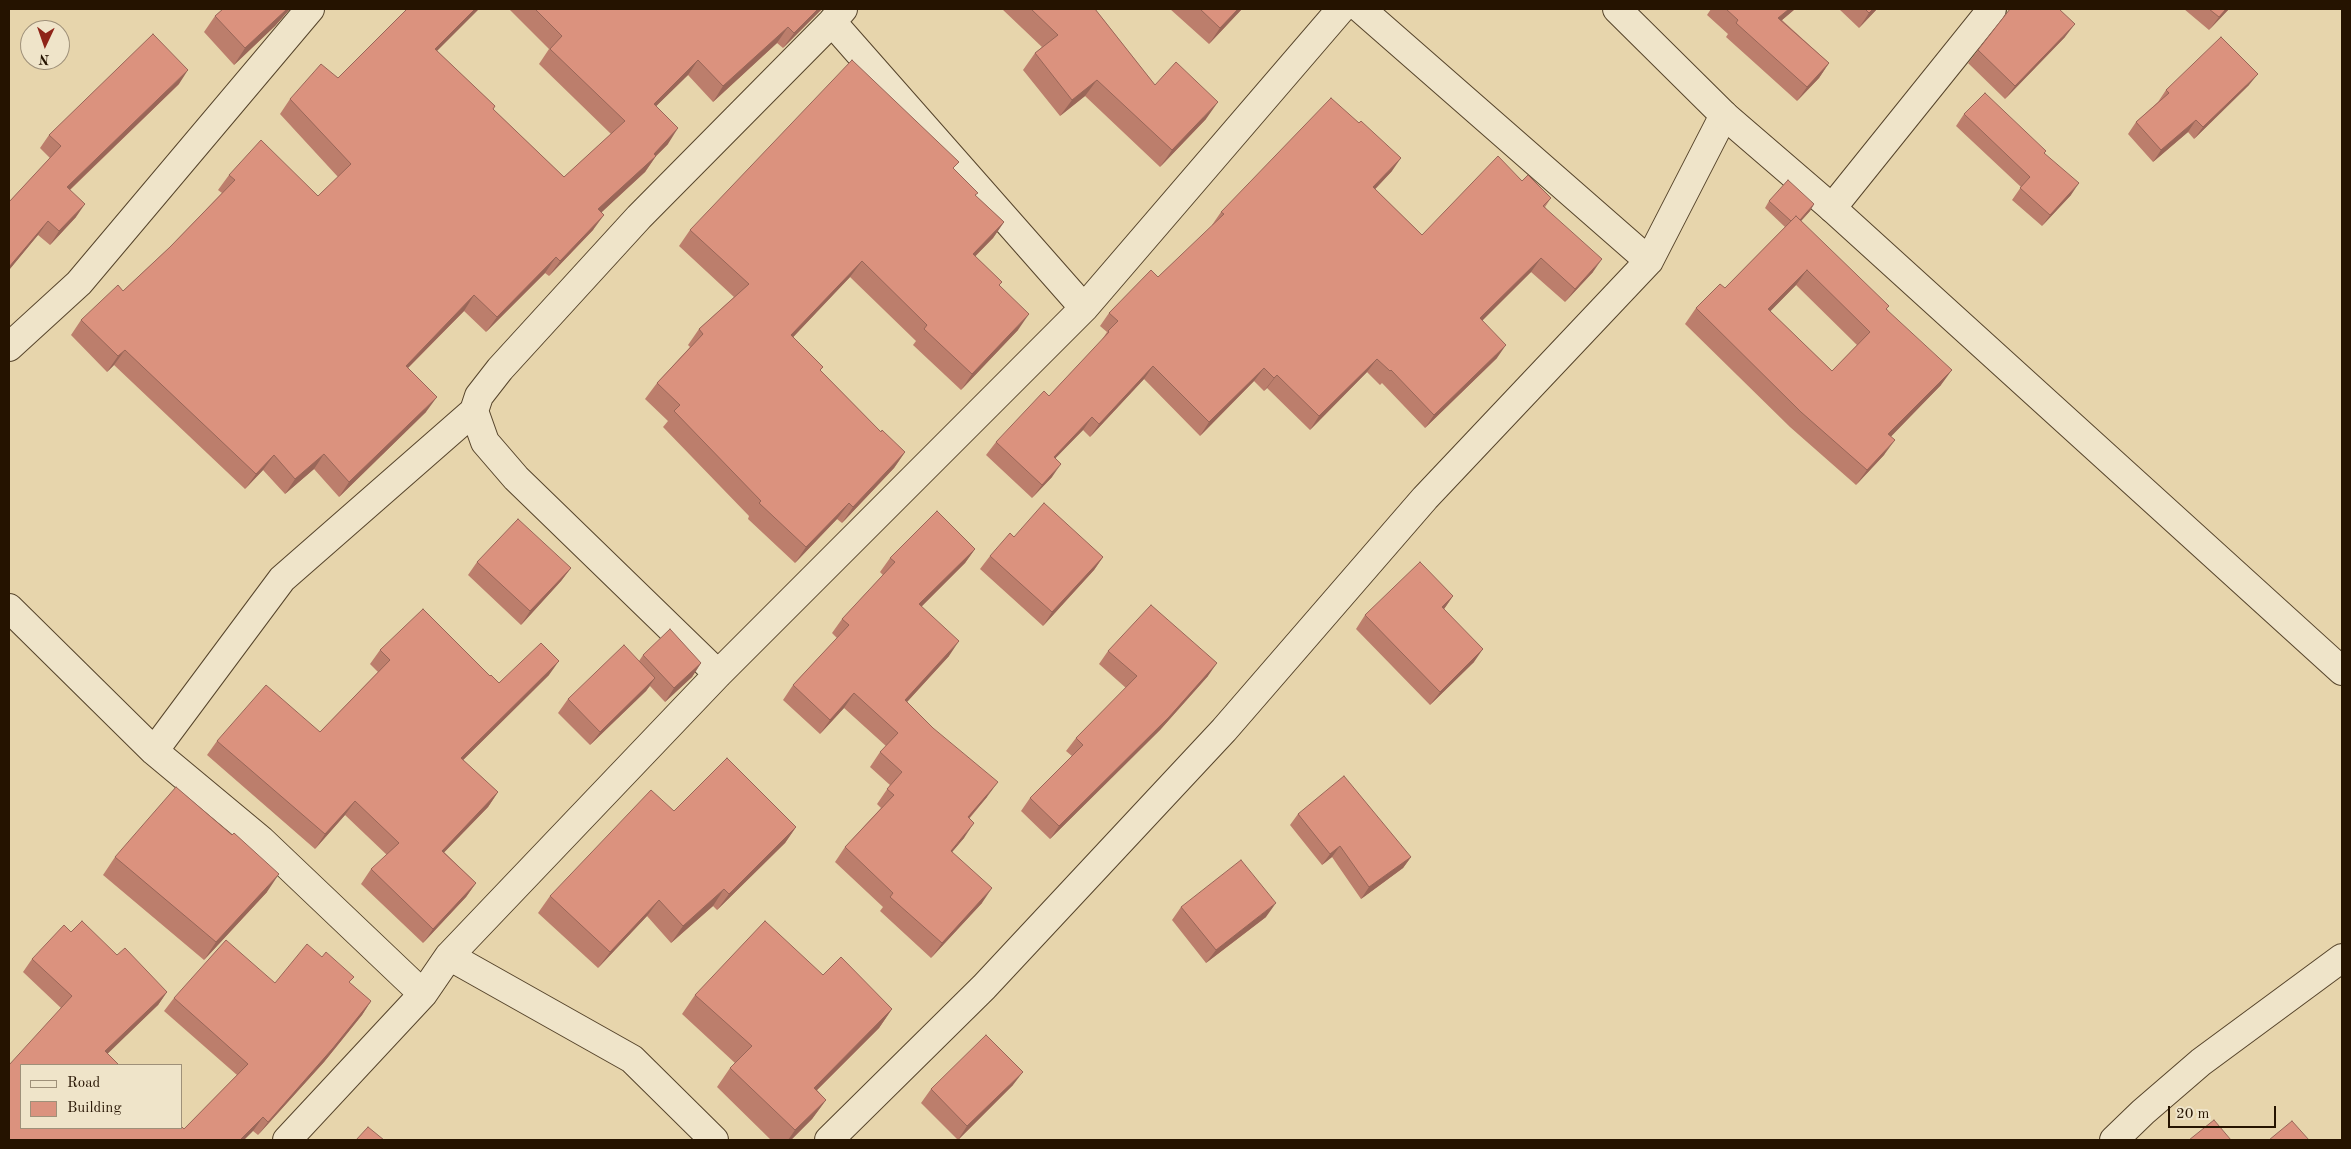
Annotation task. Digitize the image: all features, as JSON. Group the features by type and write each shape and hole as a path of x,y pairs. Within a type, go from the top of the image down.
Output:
{"street":[{"path":"9,347 79,283 310,9"},
{"path":"287,1140 424,994 450,956 718,674 1084,308 1341,9"},
{"path":"1361,9 1649,261"},
{"path":"1617,9 1724,115 1832,208 2342,671"},
{"path":"1832,208 1992,9"},
{"path":"154,751 282,579 474,411 479,396 500,369 639,217 838,15 1084,308"},
{"path":"829,1140 984,987 1224,730 1425,498 1649,261 1724,115"},
{"path":"474,411 485,442 516,478 718,674"},
{"path":"9,608 154,751 261,840 424,994"},
{"path":"450,956 632,1059 714,1140"},
{"path":"2114,1140 2200,1062 2342,958"}],"building":[{"path":"223,9 287,9 245,48 215,16"},
{"path":"407,9 475,9 435,49 495,106 493,109 564,177 625,121 550,49 562,36 535,9 818,9 794,33 788,27 723,86 698,60 654,104 678,128 654,154 656,156 598,209 604,215 560,261 556,257 497,317 474,295 406,366 437,397 349,482 324,454 295,479 274,455 256,474 125,350 118,356 81,320 118,285 123,291 170,247 235,180 229,175 261,140 318,196 351,164 290,99 321,64 338,78"},
{"path":"1031,9 1095,9 1155,85 1176,62 1218,102 1172,150 1097,80 1072,100 1035,53 1058,35"},
{"path":"1200,9 1238,9 1220,28"},
{"path":"1726,9 1789,9 1778,18 1829,63 1807,87 1736,23 1738,20"},
{"path":"1865,9 1873,9 1869,13"},
{"path":"2010,9 2059,9 2075,24 2015,86 1978,50"},
{"path":"2209,9 2226,9 2219,17"},
{"path":"153,34 188,70 67,187 85,204 59,231 48,221 9,267 9,202 61,146 49,135"},
{"path":"2221,37 2258,74 2203,127 2196,120 2161,150 2136,122 2169,93 2166,90"},
{"path":"852,60 959,162 953,168 978,193 975,195 1004,222 973,254 1002,282 999,285 1029,314 972,374 924,329 927,325 862,261 791,335 823,367 820,370 881,432 882,430 905,452 853,507 849,503 806,547 759,503 761,501 674,411 680,405 657,383 703,334 699,329 749,284 690,230"},
{"path":"1985,93 2046,151 2044,153 2079,183 2050,215 2020,188 2030,177 1964,114"},
{"path":"1331,98 1359,123 1361,121 1401,158 1373,187 1422,235 1498,156 1522,181 1528,175 1551,198 1543,206 1602,259 1575,289 1541,258 1480,318 1506,345 1434,415 1391,370 1377,359 1319,416 1277,375 1274,378 1264,368 1209,422 1153,366 1099,424 1092,417 1054,457 1061,464 1042,485 996,442 1044,391 1049,396 1109,332 1118,321 1109,313 1151,270 1158,277 1224,214 1221,212"},
{"path":"1788,180 1814,204 1800,220 1796,216 1791,221 1769,201"},
{"path":"1796,216 1889,306 1886,309 1952,370 1888,434 1895,440 1867,470 1801,412 1696,308 1720,284 1725,288","holes":["1807,270 1870,332 1832,371 1768,309"]},
{"path":"1044,503 1103,557 1052,612 990,556 1010,533 1014,537"},
{"path":"937,511 975,549 919,604 959,641 905,700 933,728 998,782 968,817 974,823 951,851 992,888 942,943 890,897 893,893 845,847 894,795 887,789 902,772 880,752 898,733 854,693 830,720 793,685 849,625 842,619 895,562 890,558"},
{"path":"518,519 571,568 530,611 477,562"},
{"path":"1420,562 1453,596 1442,607 1483,649 1440,692 1365,615"},
{"path":"1151,605 1217,663 1169,717 1059,826 1030,798 1083,745 1076,738 1137,676 1108,651"},
{"path":"423,609 499,683 541,643 559,661 461,758 498,792 442,851 476,883 433,929 371,869 399,843 355,801 325,834 217,741 266,685 320,732 390,660 380,650"},
{"path":"670,629 701,663 674,688 643,655"},
{"path":"624,645 655,678 600,732 568,699"},
{"path":"727,758 796,827 729,894 724,889 683,926 659,900 610,952 550,896 651,790 674,811"},
{"path":"1344,776 1411,857 1369,887 1340,846 1330,854 1298,814"},
{"path":"176,787 232,835 234,833 279,874 216,942 115,857"},
{"path":"1241,860 1276,903 1216,950 1181,907"},
{"path":"82,921 117,955 125,948 167,992 105,1051 118,1064 20,1064 20,1129 182,1129 182,1127 184,1129 248,1064 174,998 226,940 275,983 307,944 322,957 326,952 354,977 349,982 371,1001 333,1048 268,1122 263,1117 240,1140 9,1140 9,1065 72,996 32,959 64,925 71,932"},
{"path":"765,921 823,975 841,957 892,1009 814,1088 826,1100 795,1130 730,1068 752,1046 695,995"},
{"path":"986,1035 1023,1072 967,1126 931,1089"},
{"path":"2214,1120 2231,1140 2189,1140"},
{"path":"2292,1121 2309,1140 2269,1140"},
{"path":"368,1127 384,1140 356,1140"}]}
